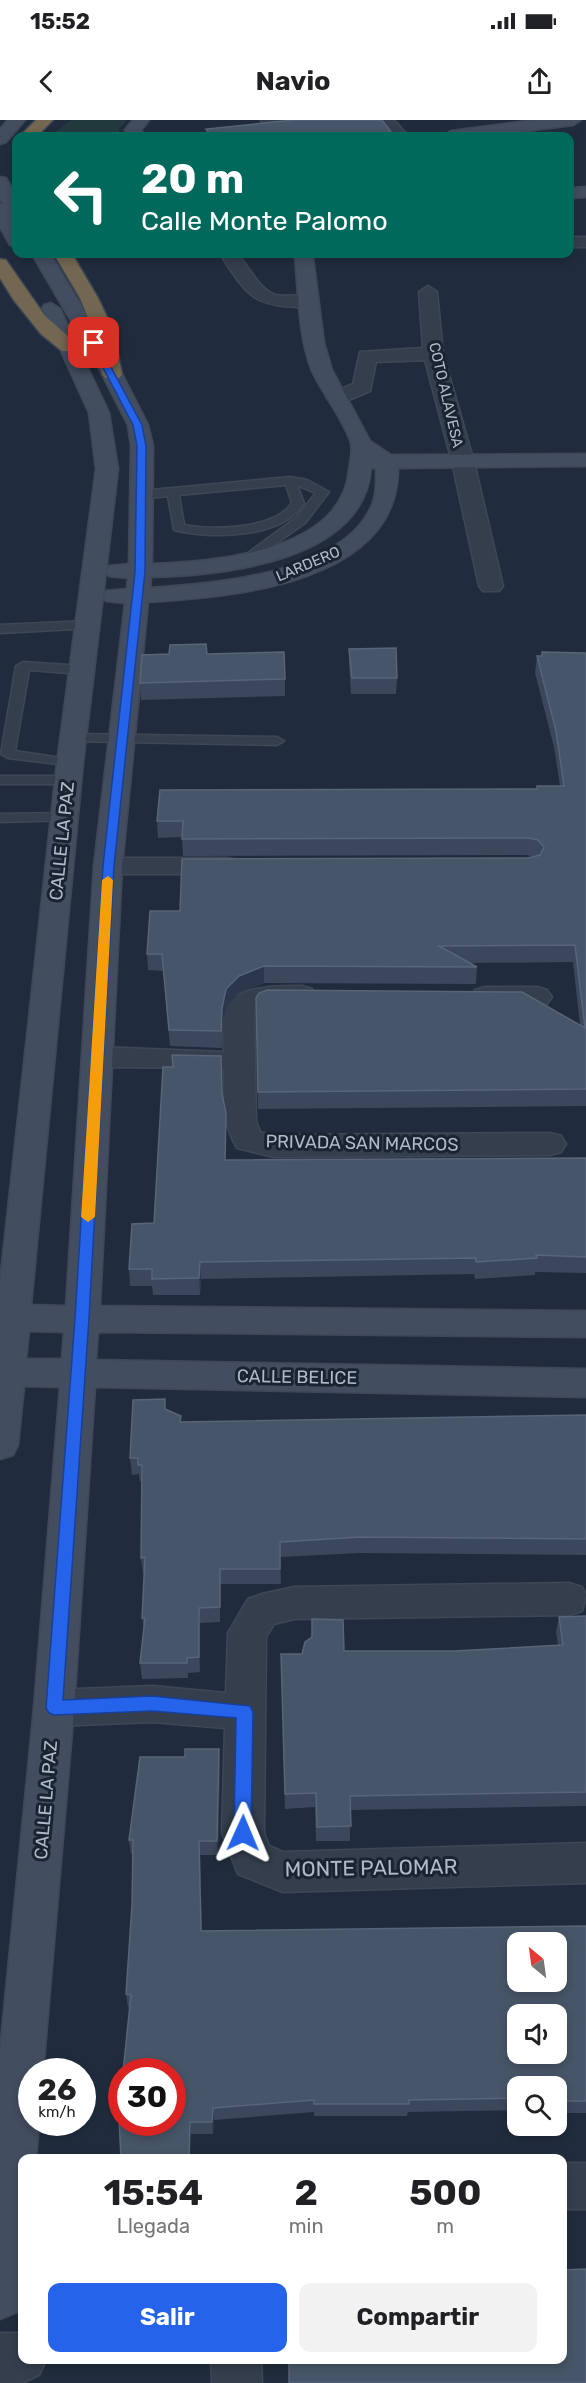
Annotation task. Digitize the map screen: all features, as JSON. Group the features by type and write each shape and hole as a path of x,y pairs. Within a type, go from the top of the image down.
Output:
{"highway":[{"path":"32,132 45,120"},
{"path":"65,258 89,298 103,330 112,374"},
{"path":"0,264 37,321 49,334 69,347"}],"main road":[{"path":"0,126 6,120"},
{"path":"0,139 17,120"},
{"path":"134,132 133,130 141,120"},
{"path":"473,132 511,125 573,120"},
{"path":"0,182 12,204"},
{"path":"0,209 12,233"},
{"name":"CALLE LA PAZ","path":"0,2295 54,1708 82,1318 108,866 138,584 157,494 138,425 112,374 26,258"},
{"name":"CALLE LA PAZ","path":"0,1446 46,984 107,469 99,413 69,347 57,299 42,258"},
{"path":"93,584 138,584 286,550 326,529 353,497 360,482 360,453 337,398 322,370 314,343 304,258"},
{"path":"360,453 387,462 586,460"},
{"name":"LARDERO","path":"138,584 251,584 280,578 338,553 368,528 381,508 386,495 387,462"},
{"path":"286,550 306,568"},
{"path":"14,1318 586,1324"},
{"name":"CALLE BELICE","path":"8,1372 586,1383"}],"street":[{"path":"268,122 285,120"},
{"path":"385,120 396,132"},
{"path":"232,258 262,296 273,301 309,302"},
{"name":"COTO ALAVESA","path":"428,292 433,354 471,497 491,586"},
{"path":"337,398 363,387 367,356 433,354"},
{"path":"108,866 258,866"},
{"name":"PRIVADA SAN MARCOS","path":"324,996 265,995 248,1001 239,1012 237,1061 240,1121 248,1140 274,1146 550,1144"},
{"path":"454,997 537,997"},
{"path":"98,1057 237,1061"},
{"name":"MONTE PALOMAR","path":"569,1599 294,1603 262,1611 247,1633 243,1833 253,1860 283,1872 586,1863"},
{"path":"54,1708 152,1704 244,1712"},
{"path":"567,2186 586,2186"},
{"path":"0,2358 18,2358"},
{"path":"236,2364 237,2383"}],"lane":[{"path":"157,494 174,517 178,527 201,532 264,525 287,517 298,503 290,481"},
{"path":"157,494 290,481 316,486 323,492 319,502 248,559"},
{"path":"0,629 88,625"},
{"path":"71,760 8,754 22,666 83,670"},
{"path":"0,780 71,760 123,738 277,741"},
{"path":"0,818 67,817"}],"green space":[{"path":"72,120 127,120 119,132 55,132"}],"building":[{"path":"294,120 382,120 391,132 209,132 206,129"},
{"path":"206,644 207,654 284,652 285,679 140,683 142,655 169,654 170,645"},
{"path":"396,648 397,678 352,678 349,649"},
{"path":"542,652 586,653 586,1089 258,1092 256,998 259,993 267,990 522,992 585,1028 575,945 439,946 477,967 264,966 239,976 226,989 221,1031 169,1030 162,954 147,954 150,911 180,911 182,859 528,858 540,855 544,847 538,840 528,838 182,839 183,821 157,821 160,790 537,789 537,786 564,786 556,731 537,656 542,656"},
{"path":"172,1055 221,1056 222,1094 226,1113 225,1160 586,1158 586,1257 536,1255 537,1258 476,1262 476,1258 200,1262 199,1278 152,1279 152,1269 129,1269 132,1224 154,1223 163,1067 173,1067"},
{"path":"165,1399 165,1409 181,1416 180,1422 586,1415 586,1539 360,1537 280,1542 280,1569 220,1569 220,1607 199,1608 199,1657 187,1658 187,1663 140,1663 145,1618 142,1618 145,1557 141,1558 142,1465 138,1465 138,1458 130,1458 133,1400"},
{"path":"586,1616 586,1792 350,1796 351,1826 317,1827 316,1793 285,1794 281,1654 302,1654 305,1642 312,1637 312,1619 343,1620 344,1651 454,1651 563,1645 559,1617"},
{"path":"185,1749 219,1749 217,1841 199,1841 201,1931 586,1926 586,2101 567,2101 567,2076 507,2076 507,2098 409,2100 409,2104 314,2104 314,2100 213,2108 212,2122 190,2122 189,2154 121,2154 120,2136 186,2136 186,2058 124,2058 131,1995 126,1994 132,1905 133,1840 129,1840 140,1757 185,1757"},
{"path":"586,2269 586,2383 289,2383 289,2364 567,2364 567,2270"}],"slow traffic":[{"path":"88,1217 108,880"}],"route":[{"path":"94,343 138,425 142,446 140,572 135,596 123,738 108,866 82,1318 54,1708 152,1704 244,1712 243,1833"}]}
